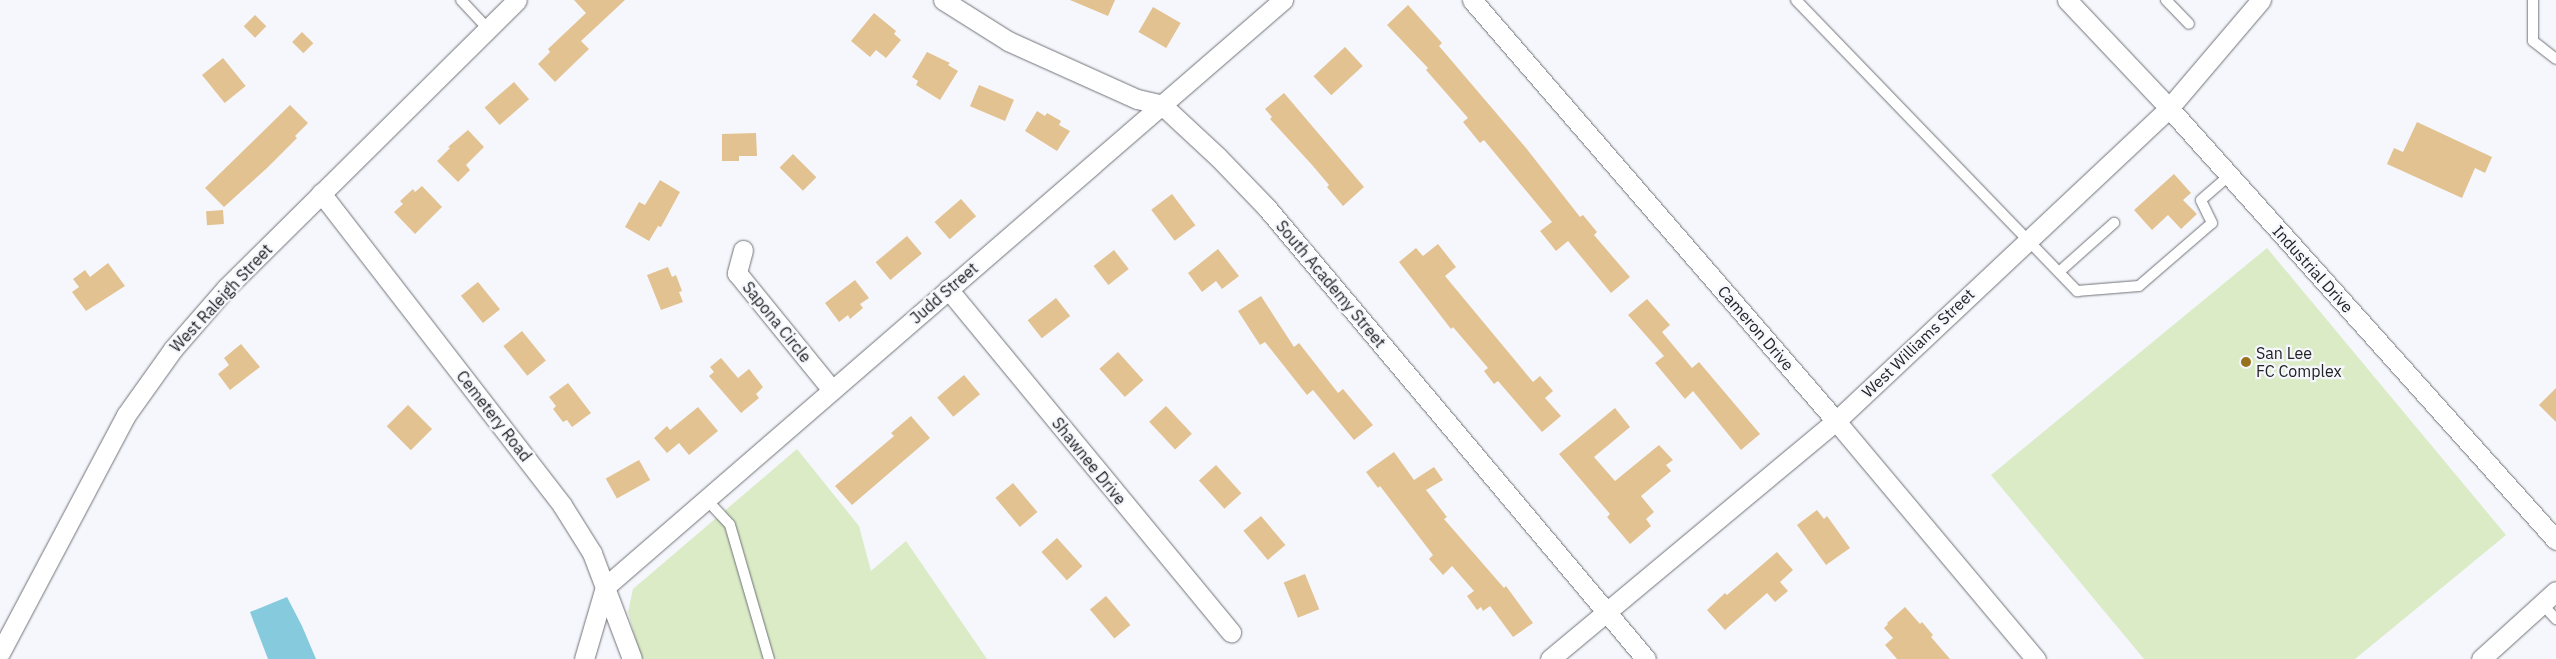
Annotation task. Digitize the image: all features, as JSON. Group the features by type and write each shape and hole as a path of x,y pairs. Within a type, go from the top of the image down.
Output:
{"street":[{"name":"West Raleigh Street","path":"0,653 126,415 173,349 226,288 517,0"},
{"name":"South Academy Street","path":"943,0 1008,41 1137,99 1162,105 1218,157 1267,208 1646,659"},
{"name":"Judd Street","path":"604,587 1283,0"},
{"name":"Cameron Drive","path":"1472,0 1836,421 2036,659"},
{"name":"Industrial Drive","path":"2066,0 2168,108 2556,540"},
{"name":"West Williams Street","path":"1550,659 1605,611 1836,421 2168,108 2261,0"},
{"name":"Cemetery Road","path":"321,193 562,505 592,553 632,659"},
{"name":"Sapona Circle","path":"743,250 737,273 832,390"},
{"name":"Shawnee Drive","path":"948,289 1230,632"},
{"path":"584,659 604,587"},
{"path":"2481,659 2549,598"}],"lane":[{"path":"461,0 488,28"},
{"path":"1796,0 2077,292 2139,286 2212,223 2201,200 2229,176"},
{"path":"2166,0 2189,24"},
{"path":"2533,0 2533,41 2556,59"},
{"path":"2059,272 2114,224"},
{"path":"706,499 730,525 769,659"},
{"path":"2549,598 2556,619"}],"green space":[{"name":"San Lee FC Complex","path":"2267,248 2506,535 2355,659 2144,659 1991,475"},
{"path":"797,449 859,526 871,571 906,541 987,659 641,659 628,612 633,589"}],"water":[{"path":"287,597 316,659 268,659 250,612"}],"building":[{"path":"574,0 625,0 581,41 589,49 555,82 538,64 550,52 548,49 586,13"},
{"path":"1070,0 1115,0 1108,16"},
{"path":"1408,5 1442,43 1439,46 1526,148 1580,217 1583,215 1597,232 1594,235 1630,277 1611,293 1568,241 1556,251 1540,231 1552,222 1484,140 1480,143 1463,122 1468,118 1426,70 1428,68 1387,25"},
{"path":"1153,7 1181,23 1166,48 1138,32"},
{"path":"874,13 896,31 894,34 901,40 886,58 876,50 870,57 851,41"},
{"path":"255,15 266,26 255,38 244,26"},
{"path":"302,32 313,43 303,53 292,42"},
{"path":"1345,47 1363,66 1331,95 1314,76"},
{"path":"927,52 950,63 948,65 958,71 940,100 916,85 918,81 912,77"},
{"path":"223,58 246,86 225,103 202,75"},
{"path":"514,82 529,99 500,125 485,108"},
{"path":"979,85 1014,100 1005,121 970,106"},
{"path":"1284,93 1364,187 1343,206 1327,187 1329,185 1270,119 1272,117 1265,109"},
{"path":"290,105 308,123 295,136 297,138 266,169 224,207 205,188"},
{"path":"1037,111 1045,116 1047,113 1061,121 1059,125 1070,131 1057,151 1025,131"},
{"path":"2417,122 2492,157 2485,173 2475,168 2462,198 2387,164 2394,148 2403,152"},
{"path":"468,130 484,147 466,165 470,170 458,182 437,161 450,148 448,147"},
{"path":"756,133 757,156 739,156 739,161 722,161 722,134"},
{"path":"793,154 816,177 803,191 780,167"},
{"path":"2174,174 2191,193 2183,200 2197,214 2181,229 2168,215 2152,230 2134,210"},
{"path":"660,180 680,192 661,227 658,226 649,241 625,227 639,202 645,205"},
{"path":"422,186 442,207 415,234 394,212 403,204 400,201 413,189 415,192"},
{"path":"1172,194 1195,225 1175,241 1151,210"},
{"path":"961,199 976,216 950,239 935,222"},
{"path":"223,210 224,224 207,225 206,211"},
{"path":"907,236 922,254 890,280 876,262"},
{"path":"1438,244 1456,267 1445,276 1533,382 1540,376 1553,391 1545,398 1561,416 1542,432 1498,381 1494,384 1484,371 1488,368 1453,327 1451,329 1399,262 1416,248 1423,256"},
{"path":"1218,249 1239,276 1222,289 1216,281 1202,292 1188,273"},
{"path":"1114,250 1129,269 1108,285 1094,266"},
{"path":"108,263 125,286 86,311 72,292 79,287 73,279 85,270 90,277"},
{"path":"668,267 672,277 676,275 682,291 679,292 683,302 661,310 647,275"},
{"path":"855,280 869,298 860,304 863,308 850,319 848,315 839,322 825,303"},
{"path":"478,282 500,309 483,323 461,296"},
{"path":"1261,296 1294,347 1299,343 1338,393 1343,389 1373,425 1354,440 1313,390 1307,395 1265,342 1260,345 1238,311"},
{"path":"1056,298 1070,316 1042,338 1028,320"},
{"path":"1647,299 1670,325 1662,332 1692,368 1699,362 1760,434 1741,450 1693,391 1685,399 1655,363 1664,356 1628,315"},
{"path":"522,331 546,361 527,376 503,346"},
{"path":"241,344 260,367 230,390 218,374 229,365 224,358"},
{"path":"1118,352 1143,380 1125,397 1099,369"},
{"path":"721,358 738,378 749,369 763,387 756,394 759,398 741,413 709,376 714,372 710,367"},
{"path":"964,375 980,394 953,417 937,397"},
{"path":"568,383 591,413 572,427 567,420 563,422 553,409 556,406 549,397"},
{"path":"2556,388 2556,422 2539,405"},
{"path":"408,405 432,429 411,450 387,426"},
{"path":"1166,406 1192,434 1175,449 1149,422"},
{"path":"698,407 718,431 689,455 679,443 667,453 654,438 667,426 670,430"},
{"path":"1615,408 1630,427 1594,457 1615,481 1659,445 1673,460 1666,465 1671,471 1641,496 1654,512 1646,519 1651,526 1630,544 1607,517 1610,514 1559,454"},
{"path":"911,416 930,438 852,505 835,486 894,436 891,433"},
{"path":"1394,452 1414,480 1434,467 1443,480 1426,490 1447,517 1444,519 1504,588 1506,586 1533,623 1513,637 1490,606 1483,611 1481,607 1477,610 1467,596 1474,591 1452,566 1443,575 1429,559 1433,555 1380,486 1378,488 1366,472"},
{"path":"639,460 650,480 617,499 606,478"},
{"path":"1216,465 1241,493 1224,509 1199,480"},
{"path":"1013,483 1037,512 1020,527 995,498"},
{"path":"1817,510 1824,519 1827,516 1850,548 1826,565 1797,525"},
{"path":"1261,516 1285,545 1268,560 1243,531"},
{"path":"1057,538 1082,566 1067,580 1041,552"},
{"path":"1777,552 1793,570 1780,582 1788,591 1775,602 1767,593 1725,630 1707,610 1725,593 1727,595"},
{"path":"1305,574 1319,609 1298,618 1284,583"},
{"path":"1106,596 1130,625 1114,639 1090,609"},
{"path":"1905,607 1920,624 1922,622 1933,635 1931,637 1950,659 1897,659 1885,645 1893,638 1884,628"}],"place":[{"name":"San Lee FC Complex","path":"2246,362"}]}
